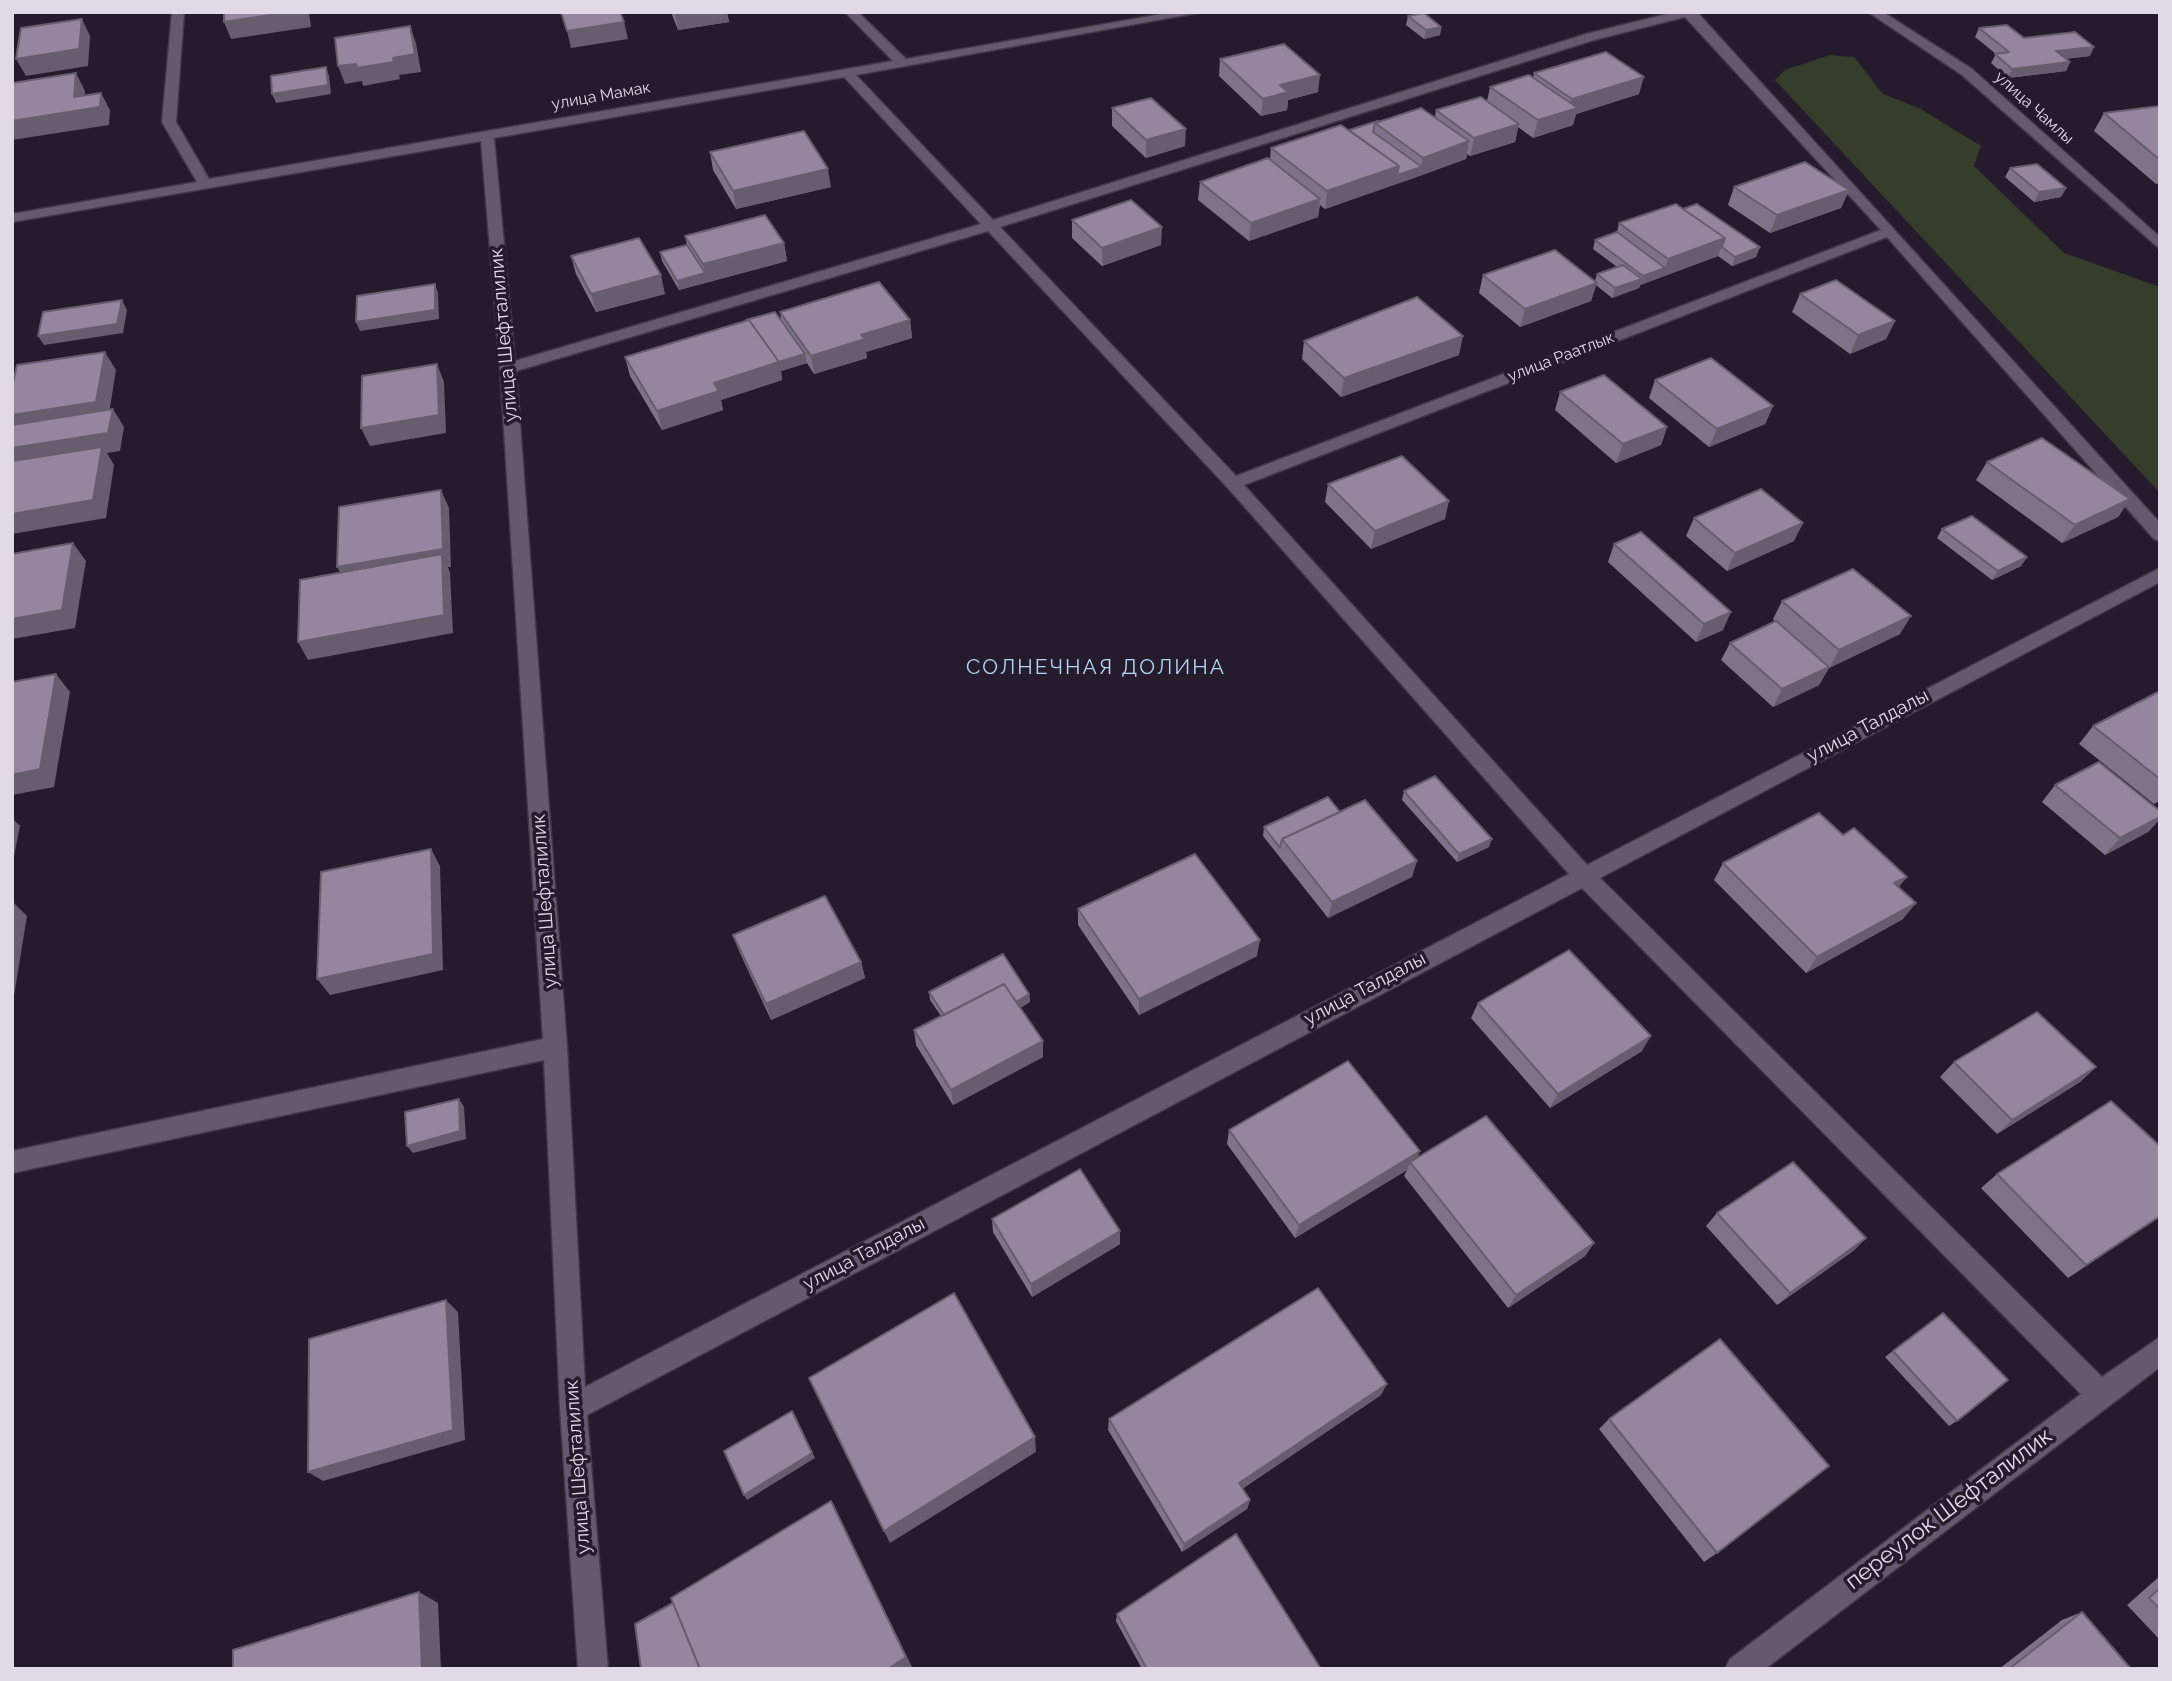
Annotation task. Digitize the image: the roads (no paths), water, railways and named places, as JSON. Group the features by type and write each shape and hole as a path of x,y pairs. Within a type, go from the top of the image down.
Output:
{"street":[{"path":"178,12 169,122 205,184"},
{"path":"851,12 902,62"},
{"name":"улица Мамак","path":"13,221 487,134 1196,12"},
{"name":"улица Чамлы","path":"1874,12 1967,72 2160,244"},
{"path":"508,368 989,226 1590,37 1688,13 1890,231 2160,534"},
{"path":"846,72 1233,483 1583,875 2100,1394"},
{"name":"улица Шефталилик","path":"487,134 508,368 555,1047 573,1408 593,1669"},
{"name":"улица Раатлык","path":"1233,483 1890,231"},
{"name":"улица Талдалы","path":"573,1408 2160,574"},
{"path":"12,1162 555,1047"},
{"name":"переулок Шефталилик","path":"1740,1669 2160,1349"}],"district":[{"name":"СОЛНЕЧНАЯ ДОЛИНА","path":"1096,668"}]}
